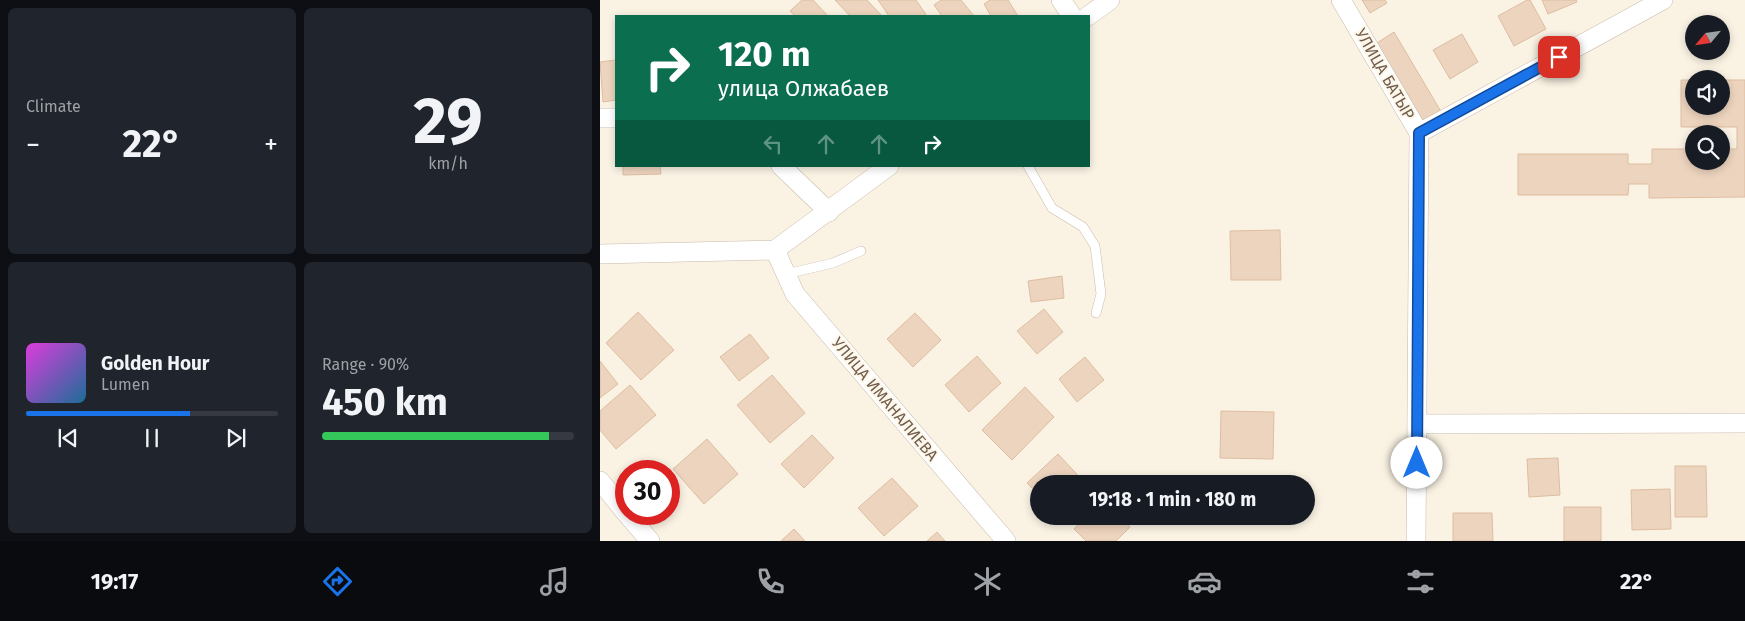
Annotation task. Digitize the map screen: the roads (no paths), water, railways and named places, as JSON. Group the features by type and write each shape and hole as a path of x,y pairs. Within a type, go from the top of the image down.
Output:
{"street":[{"path":"1061,0 1071,15"},
{"path":"1089,15 1110,0"},
{"name":"УЛИЦА БАТЫР","path":"1341,0 1419,133 1416,541"},
{"path":"1419,133 1664,0"},
{"path":"600,118 615,118"},
{"path":"782,167 829,212"},
{"path":"600,254 775,250 888,167"},
{"name":"УЛИЦА ИМАНАЛИЕВА","path":"775,250 795,294 1006,541"},
{"path":"1417,424 1745,422"},
{"path":"600,481 615,499"},
{"path":"637,525 650,541"}],"lane":[{"path":"1029,167 1052,208 1083,227 1095,246 1101,294 1096,313"},
{"path":"786,274 833,263 861,251"}]}
